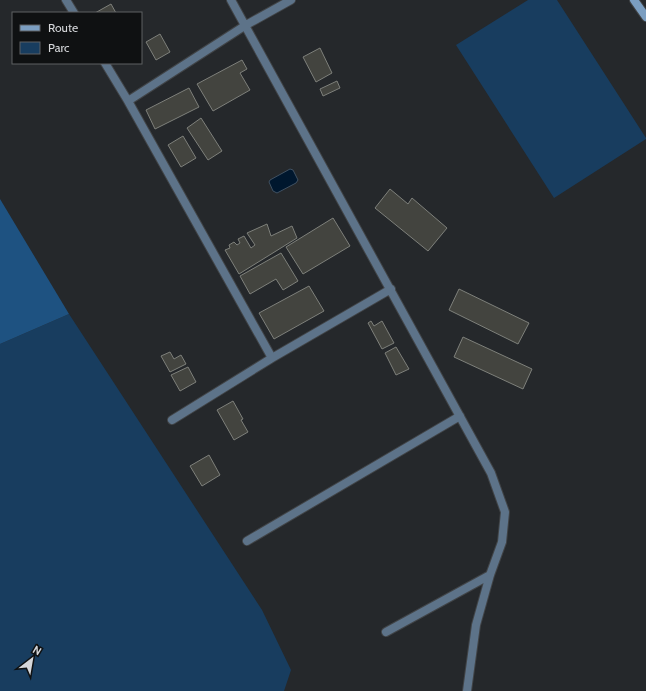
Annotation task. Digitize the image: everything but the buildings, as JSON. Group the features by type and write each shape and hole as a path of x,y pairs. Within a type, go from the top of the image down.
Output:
{"main road":[{"path":"634,0 646,17"}],"street":[{"path":"66,0 73,12"},
{"path":"231,0 492,473 505,512 502,542 490,575 476,626 467,691"},
{"path":"128,101 246,25 291,0"},
{"path":"106,64 128,101 272,358"},
{"path":"172,420 272,358 391,289"},
{"path":"246,541 460,416"},
{"path":"386,632 490,575"}],"green space":[{"path":"528,0 557,0 646,138 554,198 456,45"},
{"path":"69,314 262,610 291,670 284,691 0,691 0,344"}],"shaded area":[{"path":"290,169 293,170 298,180 296,183 277,193 273,191 269,182 270,180"},
{"path":"0,199 69,314 0,344"}]}
